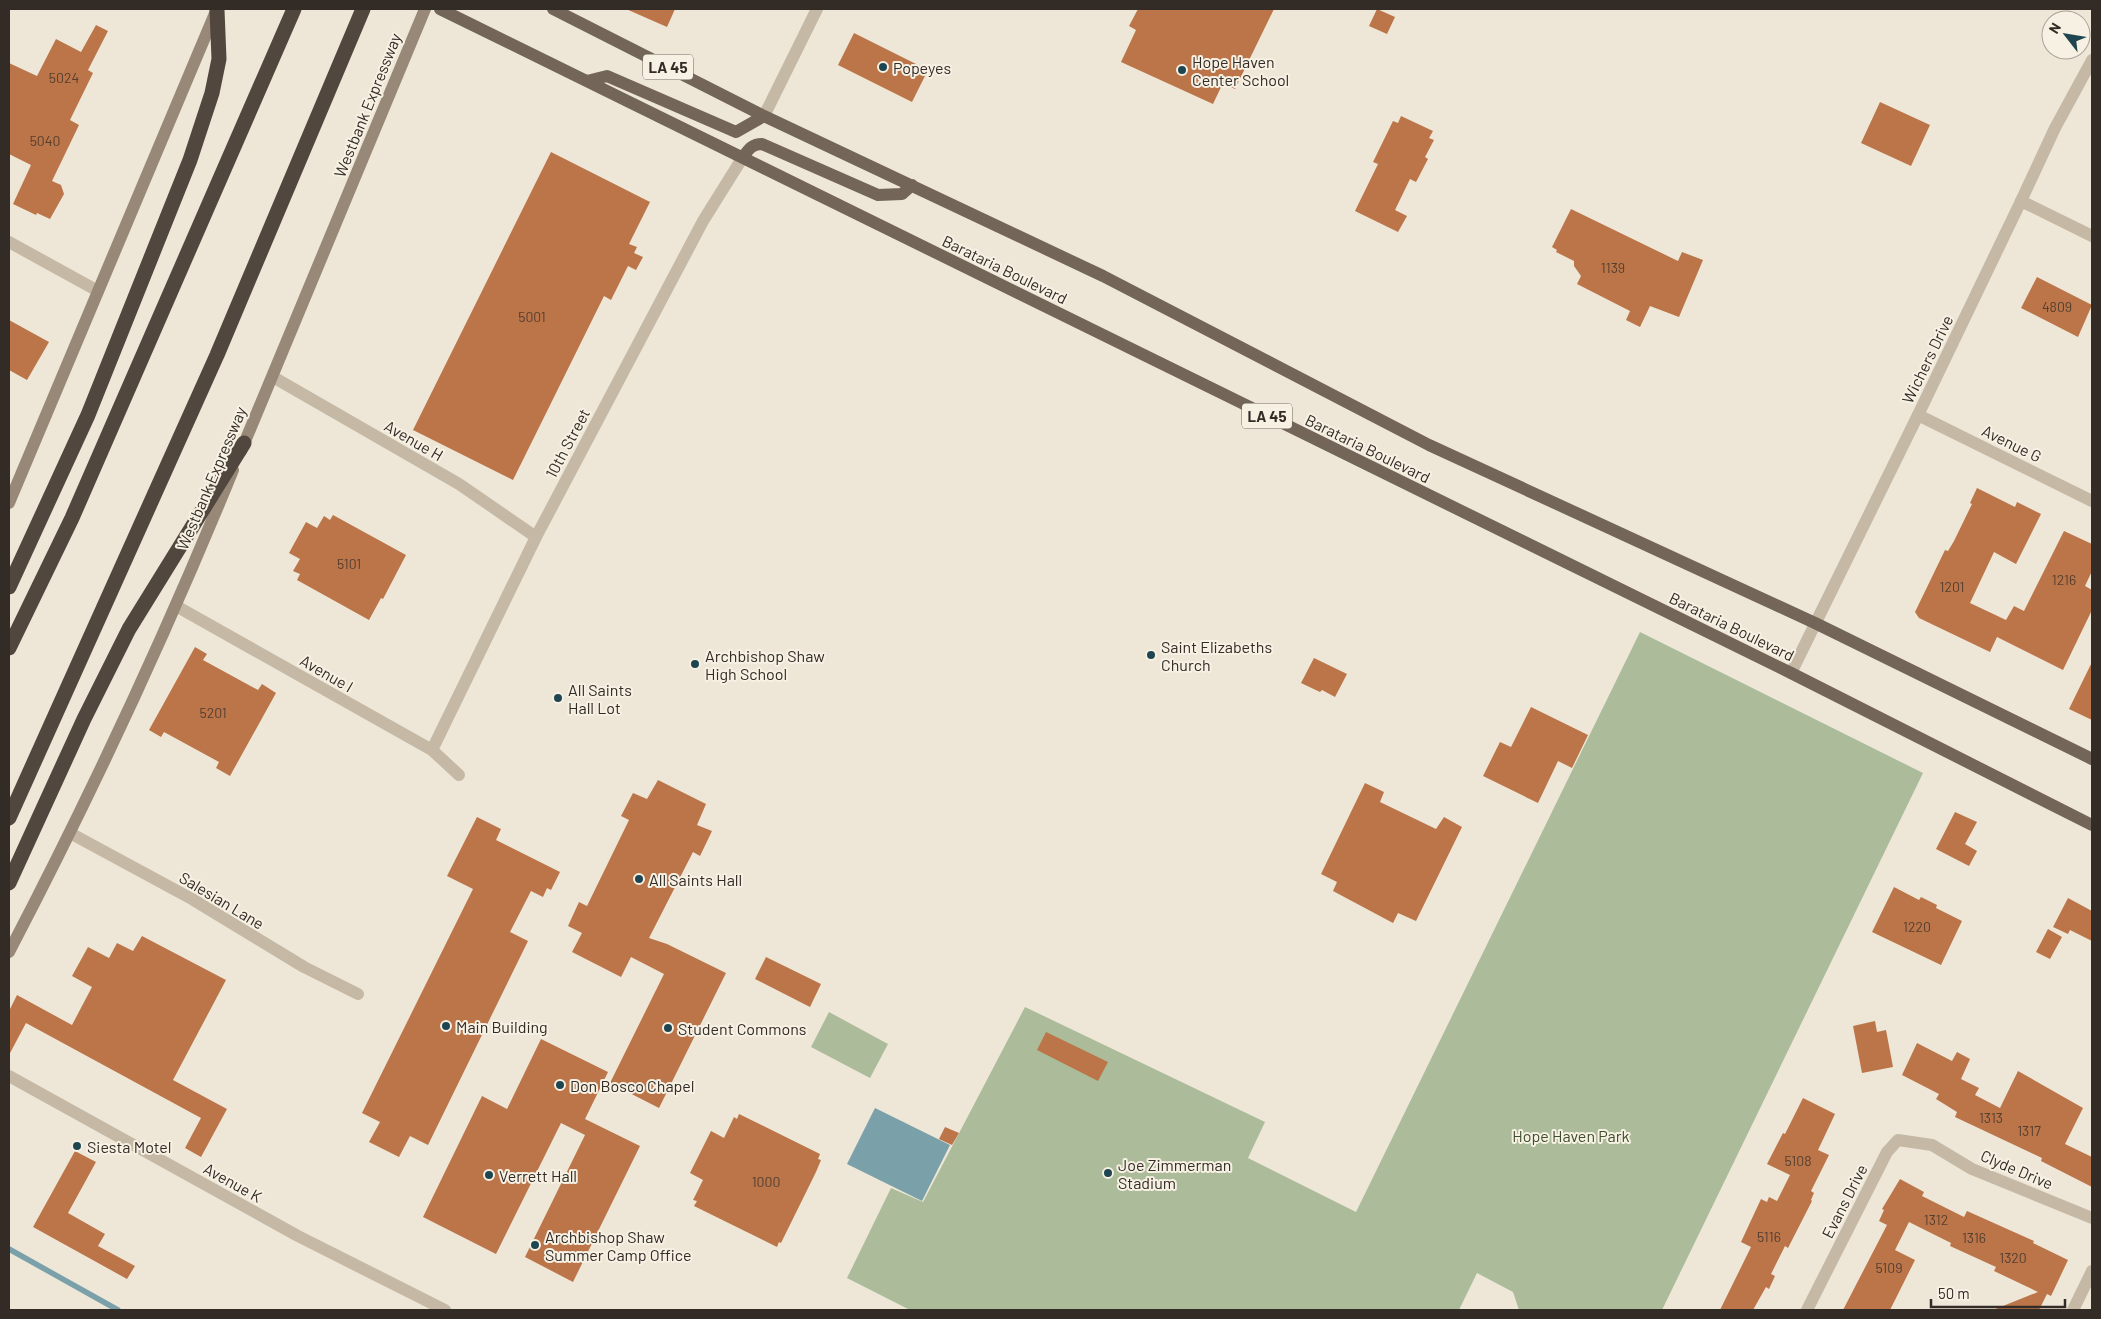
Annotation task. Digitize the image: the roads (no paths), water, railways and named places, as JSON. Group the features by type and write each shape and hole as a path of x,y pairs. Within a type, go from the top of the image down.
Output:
{"highway":[{"path":"9,586 88,415 190,160 212,93 219,59 217,9"},
{"path":"9,648 72,518 294,9"},
{"path":"9,818 217,355 363,9"},
{"path":"9,883 129,629 244,443"}],"main road":[{"path":"9,503 217,9"},
{"name":"Westbank Expressway","path":"10,948 70,833 176,606 425,9"},
{"name":"Barataria Boulevard","path":"440,9 1791,673 2091,823"},
{"name":"Barataria Boulevard","path":"553,9 764,116 1103,276 1429,446 1815,623 2092,759"},
{"path":"587,81 607,76 736,132 764,116"},
{"path":"743,157 749,148 755,144 762,144 878,195 902,194 912,185"}],"street":[{"path":"764,116 817,9"},
{"name":"Wichers Drive","path":"1791,673 1918,415 2055,128 2092,60"},
{"name":"10th Street","path":"432,750 536,536 702,220 743,157"},
{"path":"2021,201 2092,236"},
{"path":"9,242 98,291"},
{"name":"Avenue H","path":"273,377 459,484 536,536"},
{"name":"Avenue G","path":"1918,415 2092,501"},
{"name":"Avenue I","path":"176,606 432,750 458,775"},
{"name":"Salesian Lane","path":"70,833 192,899 304,968 358,994"},
{"name":"Avenue K","path":"9,1076 298,1236 445,1310"},
{"name":"Evans Drive","path":"1807,1310 1887,1152 1898,1140 1932,1145"},
{"name":"Clyde Drive","path":"1932,1145 1972,1169 2092,1218"},
{"path":"2073,1310 2092,1271"}],"water":[{"path":"875,1108 950,1145 922,1201 847,1164"}],"waterway":[{"path":"9,1249 118,1310"}],"place":[{"name":"Popeyes","path":"883,67"},
{"name":"Hope Haven Center School","path":"1182,70"},
{"name":"Saint Elizabeths Church","path":"1151,655"},
{"name":"Archbishop Shaw High School","path":"695,664"},
{"name":"All Saints Hall Lot","path":"558,698"},
{"name":"All Saints Hall","path":"639,879"},
{"name":"Main Building","path":"446,1026"},
{"name":"Student Commons","path":"668,1028"},
{"name":"Don Bosco Chapel","path":"560,1085"},
{"name":"Siesta Motel","path":"77,1146"},
{"name":"Joe Zimmerman Stadium","path":"1108,1173"},
{"name":"Verrett Hall","path":"489,1175"},
{"name":"Archbishop Shaw Summer Camp Office","path":"535,1245"}],"park label":[{"name":"Hope Haven Park","path":"1571,1135"}]}
